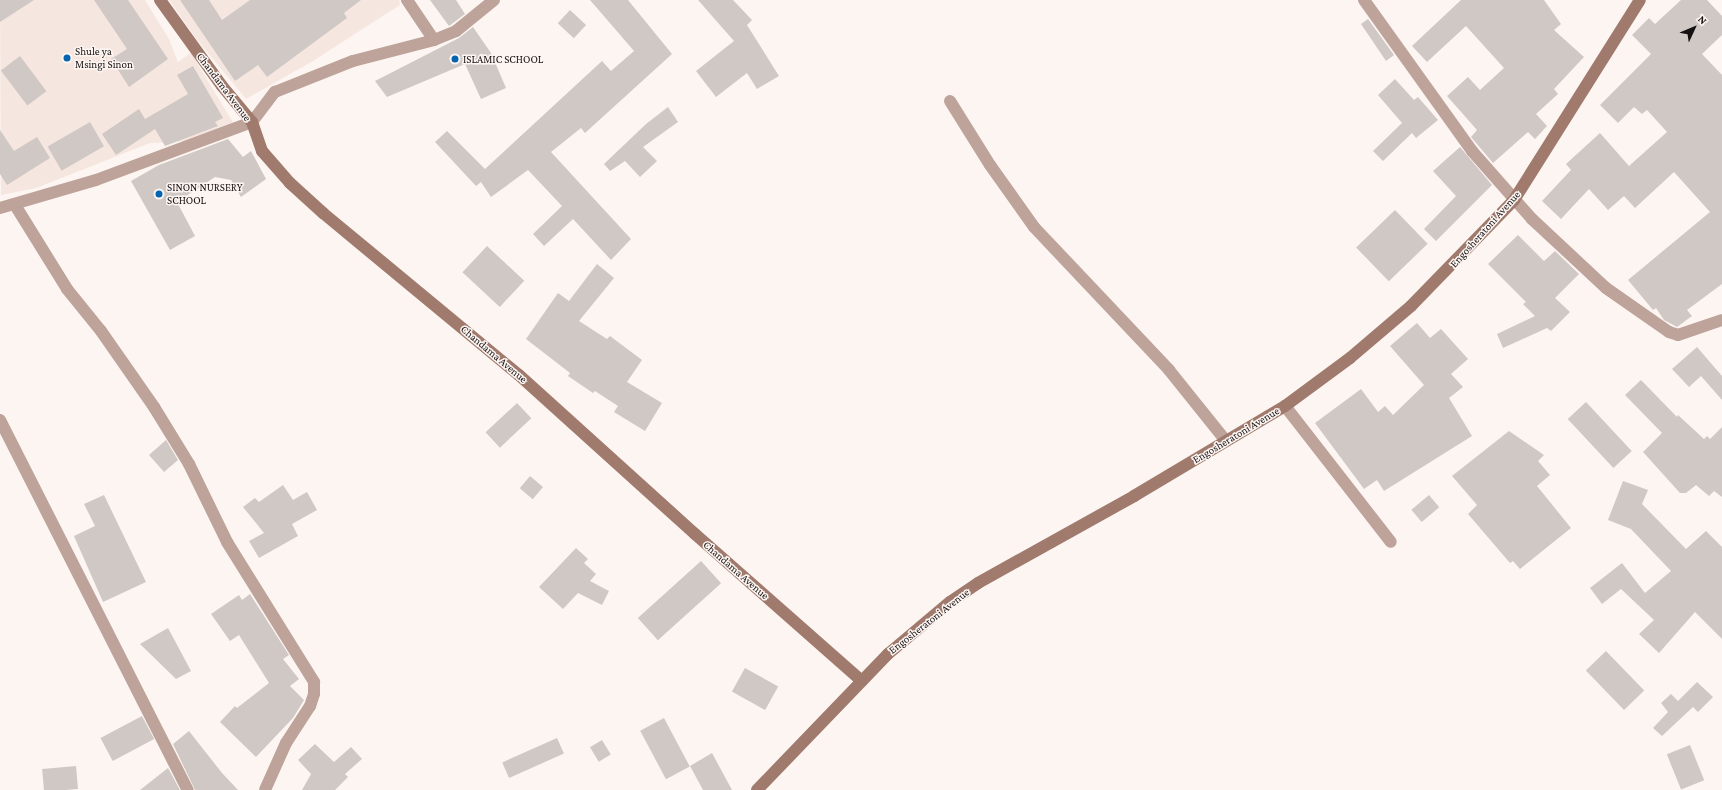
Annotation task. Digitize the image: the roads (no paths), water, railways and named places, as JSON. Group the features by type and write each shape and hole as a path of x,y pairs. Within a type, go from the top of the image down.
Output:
{"street":[{"name":"Chandama Avenue","path":"160,0 222,86 252,122 262,151 290,183 323,213 519,375 695,534 862,681"},
{"path":"407,0 434,40"},
{"path":"0,208 15,205 96,180 252,122 275,92 353,61 434,40 456,31 494,0"},
{"path":"1364,0 1443,114 1514,200 1606,288 1669,332 1678,335 1722,320"},
{"name":"Engosheratoni Avenue","path":"757,790 862,681 922,624 978,583 1285,406 1350,358 1411,306 1514,200 1640,0"},
{"path":"950,101 990,165 1034,227 1169,370 1226,441"},
{"path":"15,205 67,289 101,331 154,407 189,464 227,542 314,682 314,694 310,706 295,726 265,790"},
{"path":"1285,406 1391,542"},
{"path":"0,420 188,790"}],"place":[{"name":"Shule ya Msingi Sinon","path":"67,58"},
{"name":"ISLAMIC SCHOOL","path":"455,59"},
{"name":"SINON NURSERY SCHOOL","path":"159,194"}]}
